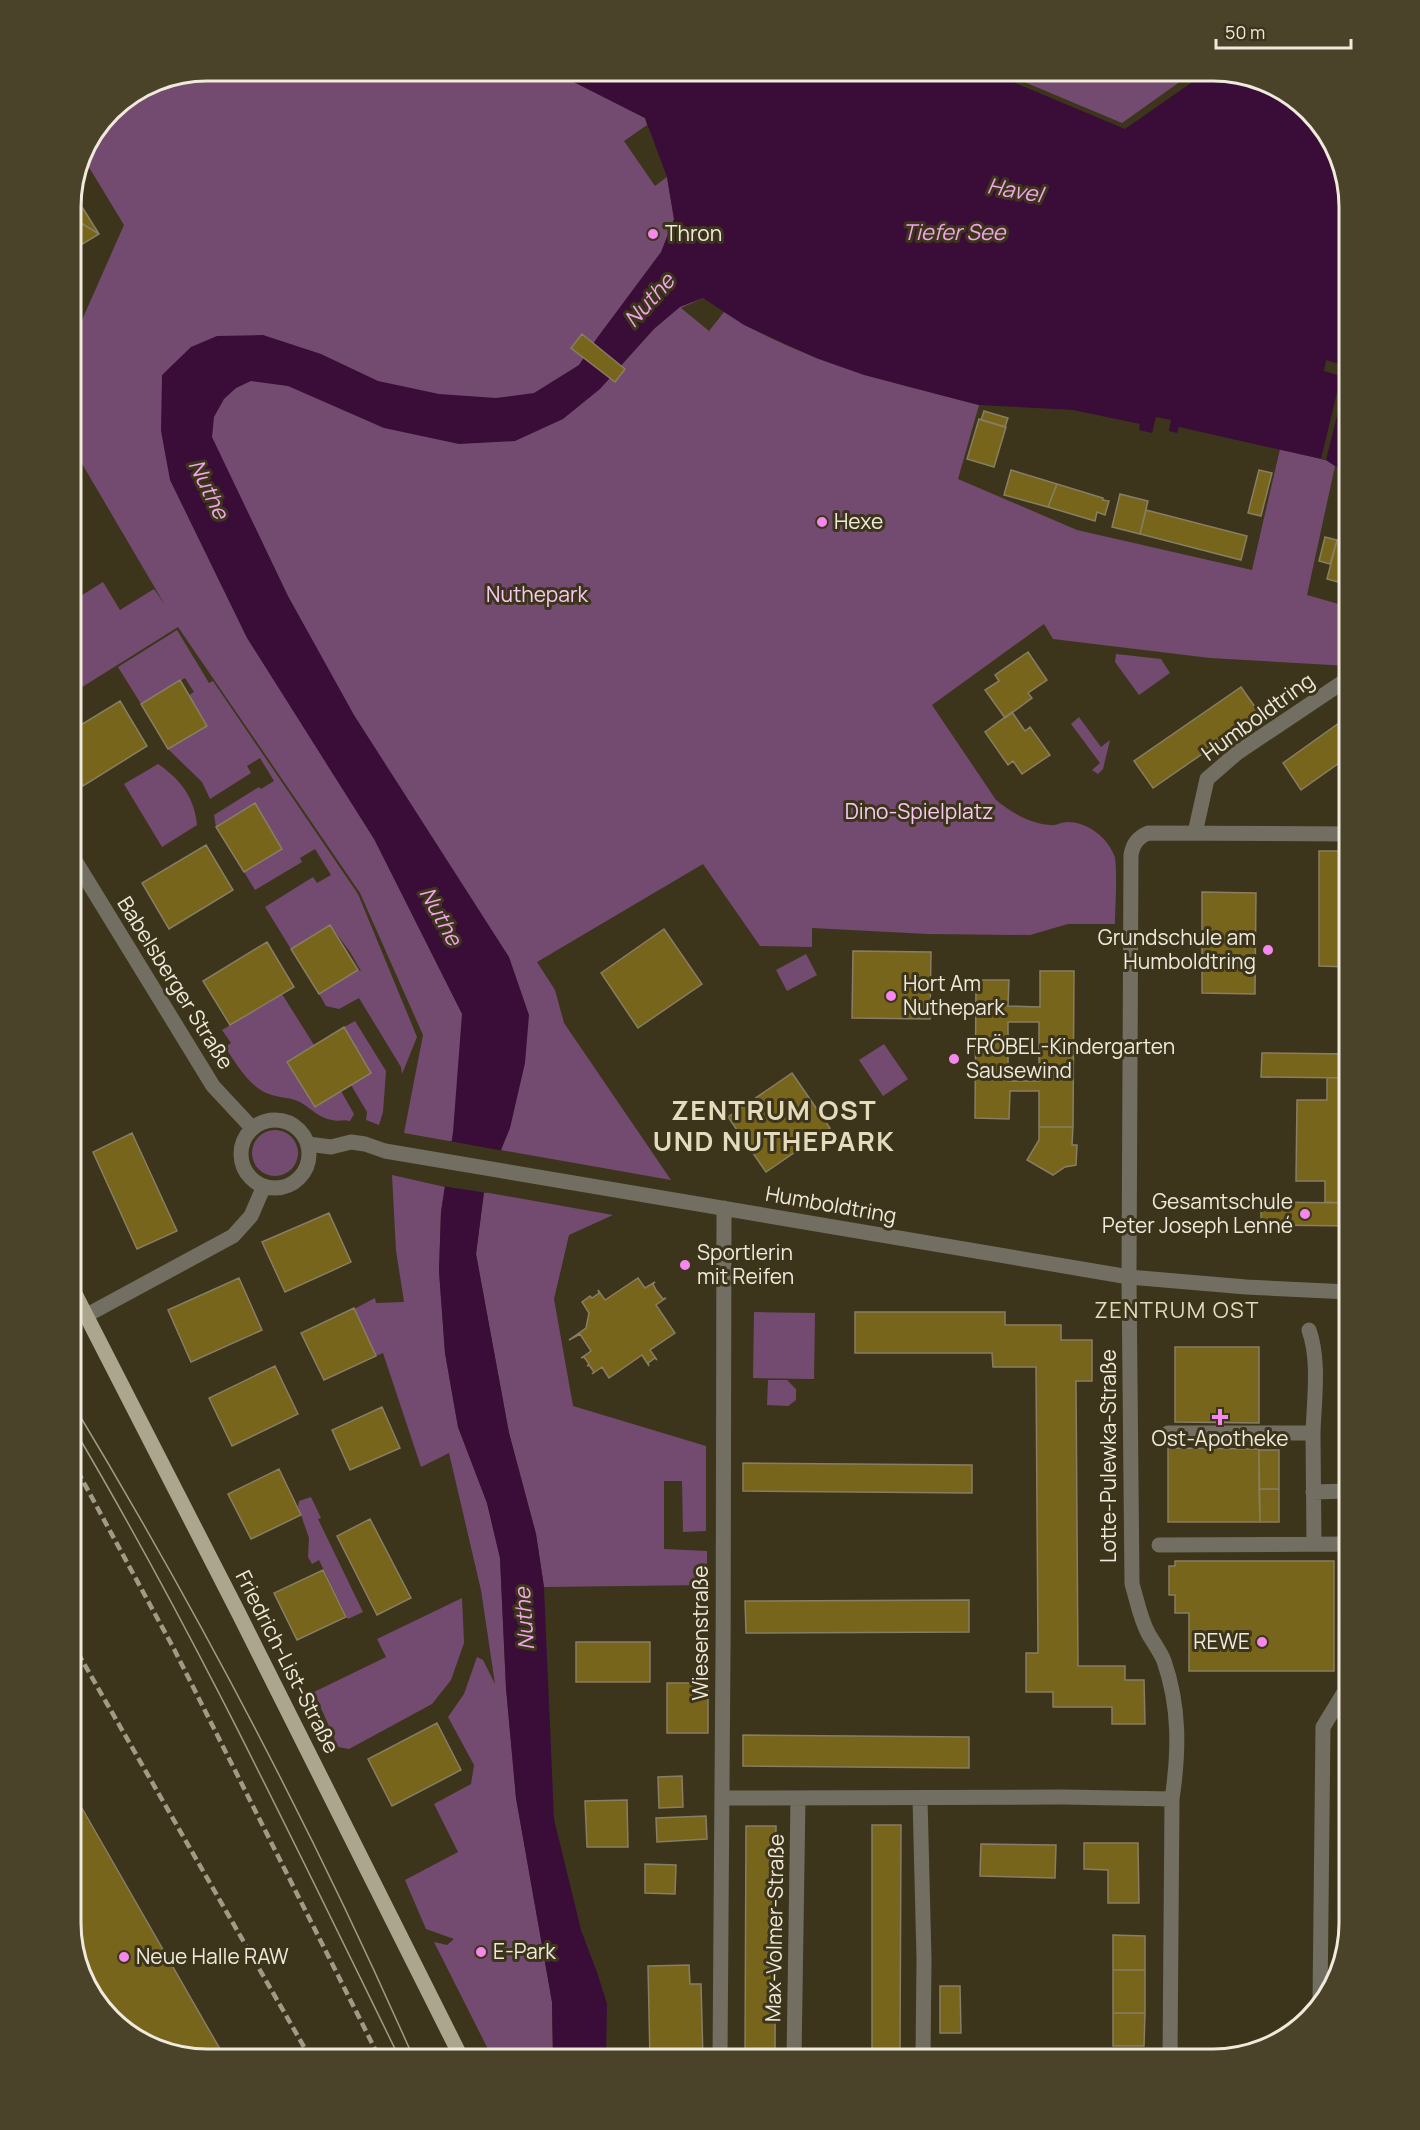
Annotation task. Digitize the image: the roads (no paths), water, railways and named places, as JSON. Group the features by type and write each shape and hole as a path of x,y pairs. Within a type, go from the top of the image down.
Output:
{"main road":[{"name":"Friedrich-List-Straße","path":"81,1304 229,1593 457,2049"}],"street":[{"name":"Humboldtring","path":"1195,833 1207,779 1237,753 1339,685"},
{"name":"Lotte-Pulewka-Straße","path":"1170,2049 1172,1799 1178,1761 1177,1711 1163,1658 1147,1631 1132,1584 1129,1277 1131,855 1134,844 1148,833 1195,833"},
{"path":"1195,833 1339,834"},
{"name":"Babelsberger Straße","path":"81,870 213,1086 252,1128"},
{"path":"284,1121 295,1126 303,1134 308,1144 307,1166 302,1175 285,1187 274,1188 253,1181 245,1172 241,1161 244,1138 252,1128 262,1122 284,1121"},
{"name":"Humboldtring","path":"308,1144 331,1147 351,1142 365,1144 433,1159 1129,1277 1228,1286 1339,1291"},
{"path":"87,1315 232,1236 251,1216 264,1186"},
{"name":"Wiesenstraße","path":"720,2049 725,1454 724,1208"},
{"path":"1309,1330 1313,1343 1314,1362 1314,1544"},
{"path":"1168,1433 1313,1433"},
{"path":"1314,1492 1339,1491"},
{"path":"1159,1545 1339,1544"},
{"path":"1320,1989 1323,1727 1339,1701"},
{"path":"722,1798 1172,1799"},
{"name":"Max-Volmer-Straße","path":"794,2049 798,1798"},
{"path":"920,1798 924,1959 923,2049"}],"water":[{"name":"Tiefer See","path":"572,81 1011,81 1125,129 1194,81 1238,83 1276,98 1290,107 1313,130 1329,159 1338,190 1339,468 1326,460 1179,427 1177,433 1169,431 1171,420 1156,417 1152,433 1139,430 1140,424 1073,410 979,405 864,375 816,358 744,325 703,298 680,307 654,329 600,389 563,419 515,441 459,444 384,428 288,386 251,381 236,388 224,399 214,417 212,437 288,596 354,715 509,957 529,1015 525,1063 510,1128 484,1192 476,1254 509,1433 536,1534 544,1587 554,1819 581,1930 607,2004 606,2049 553,2049 552,2002 516,1798 506,1688 500,1558 487,1503 458,1427 445,1353 439,1271 441,1212 453,1132 462,1014 374,839 247,638 170,480 161,431 162,375 191,347 217,336 263,335 321,354 378,381 439,394 496,398 534,393 579,365 661,252 674,219 667,177 645,118"}],"tram line":[{"path":"81,1418 165,1561 253,1724 336,1890 410,2049"},
{"path":"81,1441 159,1580 242,1738 395,2049"}],"railway":[{"path":"81,1477 174,1649 375,2049"},
{"path":"81,1658 305,2049"}],"place":[{"name":"Thron","path":"653,234"},
{"name":"Hexe","path":"822,522"},
{"name":"Grundschule am Humboldtring","path":"1268,950"},
{"name":"Hort Am Nuthepark","path":"891,996"},
{"name":"FRÖBEL-Kindergarten Sausewind","path":"954,1059"},
{"name":"Gesamtschule Peter Joseph Lenné","path":"1305,1214"},
{"name":"Sportlerin mit Reifen","path":"685,1265"},
{"name":"Ost-Apotheke","path":"1220,1417"},
{"name":"REWE","path":"1262,1642"},
{"name":"E-Park","path":"481,1952"},
{"name":"Neue Halle RAW","path":"124,1957"}],"district":[{"name":"ZENTRUM OST UND NUTHEPARK","path":"774,1126"},
{"name":"ZENTRUM OST","path":"1177,1310"}],"water label":[{"name":"Havel","path":"1015,190"},
{"name":"Nuthe","path":"649,300"},
{"name":"Nuthe","path":"209,489"},
{"name":"Nuthe","path":"441,916"},
{"name":"Nuthe","path":"524,1619"}],"park label":[{"name":"Nuthepark","path":"537,595"},
{"name":"Dino-Spielplatz","path":"919,812"}]}
